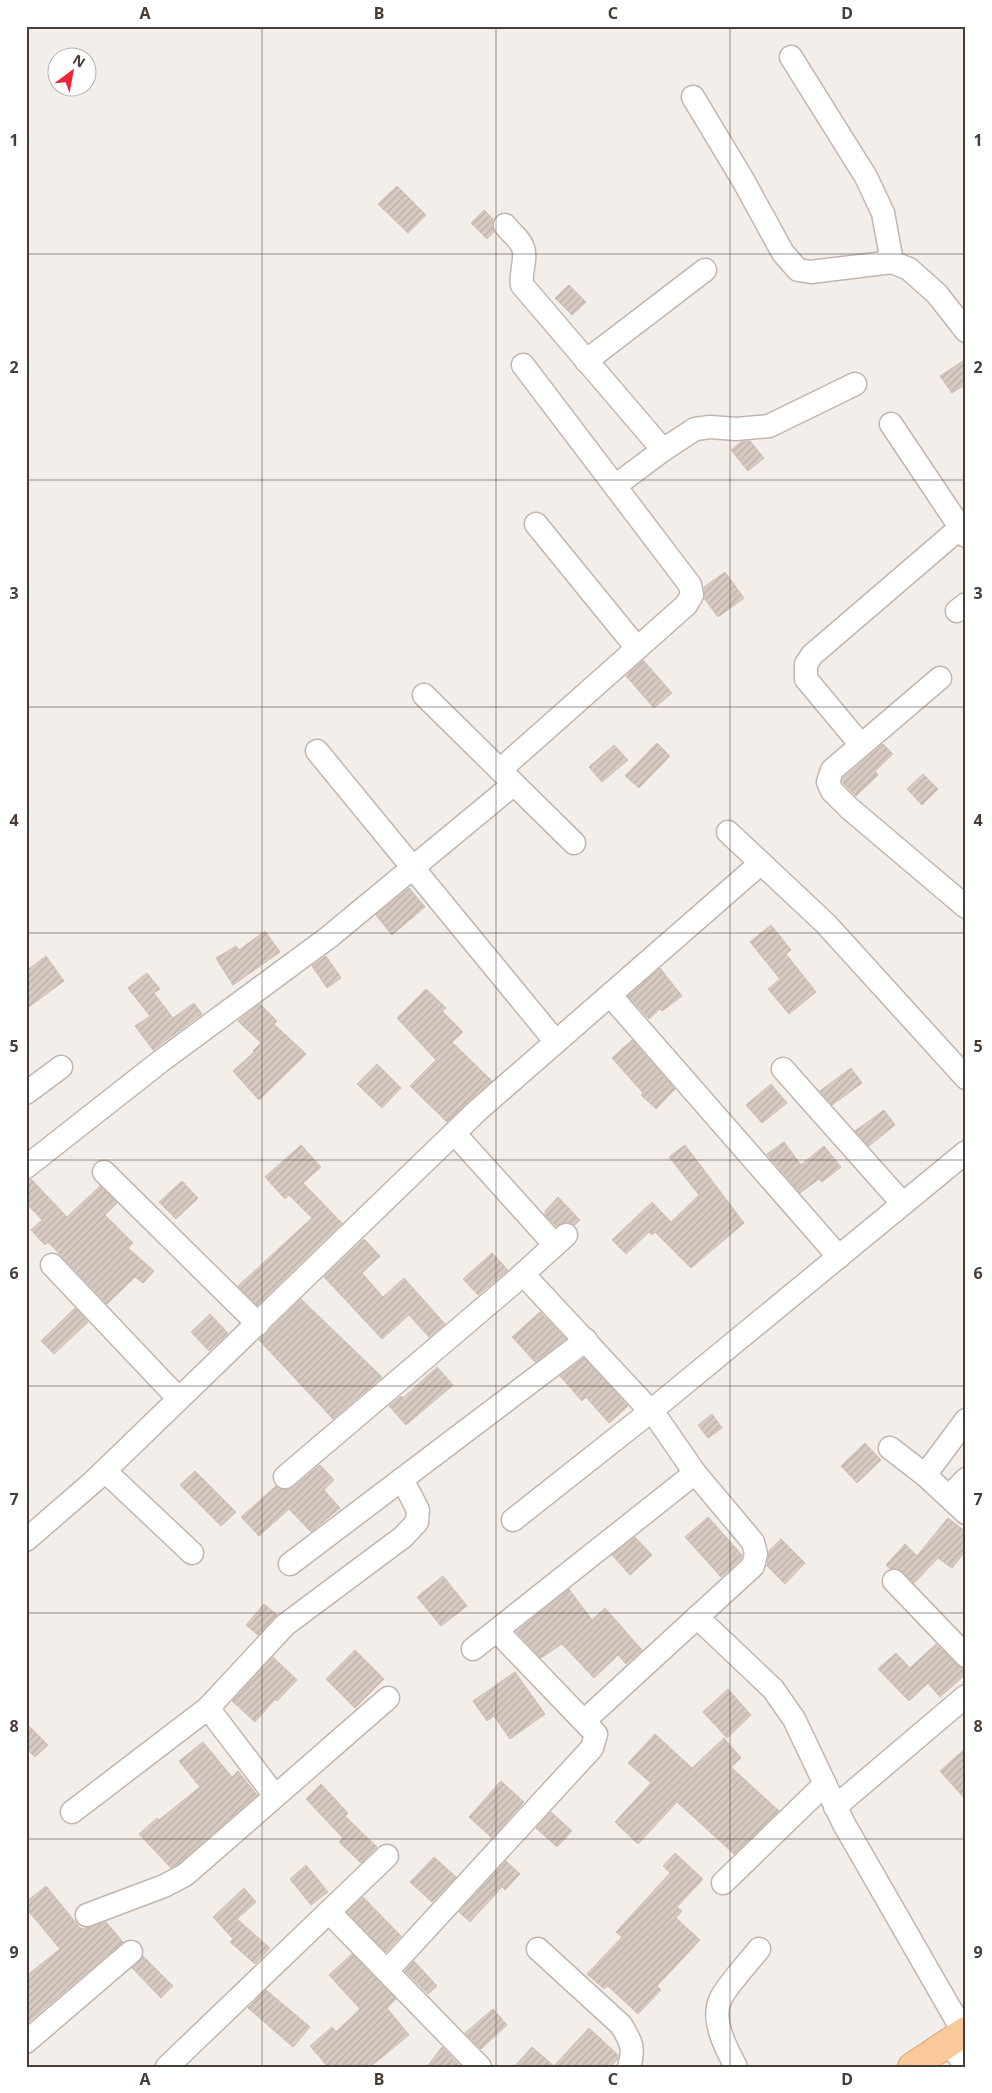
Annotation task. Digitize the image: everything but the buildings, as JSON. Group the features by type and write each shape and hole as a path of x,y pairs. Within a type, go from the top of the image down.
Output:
{"main road":[{"path":"912,2067 959,2036"}],"street":[{"path":"791,57 866,177 883,213 892,262"},
{"path":"693,97 743,180 783,254 798,270 811,272 892,262 908,268 937,294 966,331"},
{"path":"505,226 523,246 524,258 520,274 522,285 663,450"},
{"path":"586,361 705,270"},
{"path":"26,1168 161,1062 329,937 413,867 637,648 686,605 692,596 690,585 523,365"},
{"path":"615,486 695,429 710,427 736,430 769,426 855,384"},
{"path":"862,745 806,679 806,664 812,655 963,532 891,424"},
{"path":"536,524 637,648"},
{"path":"940,678 832,770 828,782 832,791 849,808 966,907"},
{"path":"424,695 574,843"},
{"path":"317,751 556,1042"},
{"path":"728,832 826,924 966,1078"},
{"path":"26,1540 105,1471 454,1133 761,863"},
{"path":"610,995 839,1257"},
{"path":"26,1092 61,1067"},
{"path":"783,1069 903,1204"},
{"path":"285,1477 523,1274 560,1240 454,1133"},
{"path":"512,1520 651,1411 966,1152"},
{"path":"104,1172 258,1324"},
{"path":"52,1265 180,1399"},
{"path":"523,1274 651,1411 695,1473 753,1542 756,1554 754,1566 584,1721"},
{"path":"290,1564 586,1340"},
{"path":"925,1475 966,1420"},
{"path":"890,1448 925,1475 966,1513"},
{"path":"105,1471 192,1553"},
{"path":"474,1649 695,1473"},
{"path":"72,1812 208,1708 285,1625 403,1538 417,1522 418,1510 402,1479"},
{"path":"948,1497 966,1479"},
{"path":"894,1581 966,1656"},
{"path":"697,1618 774,1689 794,1719 835,1807 959,2036 966,2065"},
{"path":"387,1971 592,1748 596,1734 497,1630"},
{"path":"87,1915 164,1886 185,1875 388,1698"},
{"path":"835,1807 962,1707"},
{"path":"208,1708 275,1796"},
{"path":"723,1883 825,1784"},
{"path":"167,2067 387,1856"},
{"path":"329,1912 480,2067"},
{"path":"538,1949 621,2025 629,2038 633,2050 629,2067"},
{"path":"736,2067 726,2047 717,2017 721,1998 759,1949"},
{"path":"26,2042 132,1952"}]}
